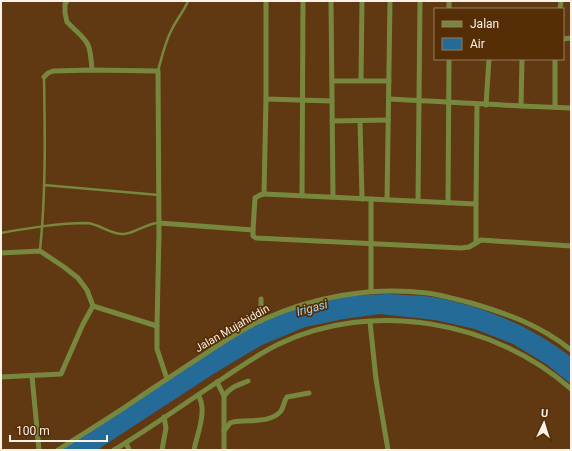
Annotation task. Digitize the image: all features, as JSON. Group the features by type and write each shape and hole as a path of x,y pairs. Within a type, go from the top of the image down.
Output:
{"street":[{"path":"67,1 65,4 67,22 88,42 91,51 92,70"},
{"path":"264,194 266,1"},
{"path":"302,196 303,1"},
{"path":"331,1 333,197"},
{"path":"361,80 362,1"},
{"path":"387,200 390,1"},
{"path":"418,201 420,1"},
{"path":"448,203 449,60"},
{"path":"486,104 489,60"},
{"path":"521,106 522,60"},
{"path":"555,60 555,107"},
{"path":"44,77 53,71 158,71 159,223 156,326 158,350 167,379"},
{"path":"332,81 389,81"},
{"path":"266,99 332,101"},
{"path":"389,99 571,108"},
{"path":"476,243 477,104"},
{"path":"332,121 388,120"},
{"path":"360,121 362,198"},
{"path":"476,204 264,194 255,198 253,236 256,238 461,248 469,247 481,240 571,246"},
{"path":"371,199 371,291"},
{"path":"159,223 253,230"},
{"path":"1,253 40,252 78,278 87,290 92,306 61,374 1,377"},
{"name":"Jalan Mujahiddin","path":"58,450 220,344 261,321 313,301 371,291 427,293 453,298 512,316 539,328 571,350"},
{"path":"261,299 261,321"},
{"path":"92,306 156,326"},
{"path":"114,450 253,359 289,340 336,326 402,320 453,328 503,344 550,372 571,389"},
{"path":"370,322 376,379 388,450"},
{"path":"564,345 571,344"},
{"path":"32,376 39,450"},
{"path":"224,396 229,389 248,381"},
{"path":"217,382 224,396 224,450"},
{"path":"224,431 230,423 233,422 261,420 274,416 280,411 287,396 309,393"},
{"path":"194,450 203,407 201,399 198,395"},
{"path":"162,450 166,428 164,417"},
{"path":"126,443 129,450"}],"lane":[{"path":"158,71 166,42 173,27 184,11 188,1"},
{"path":"40,252 43,226 45,143 44,77"},
{"path":"44,185 159,195"},
{"path":"1,233 43,226 87,223 97,225 115,233 126,234 152,223 159,223"}],"water":[{"name":"Irigasi","path":"387,294 427,296 452,301 488,312 523,327 556,346 571,357 571,384 546,364 513,344 475,329 435,320 380,314 344,319 305,327 262,345 215,373 97,450 61,450 222,345 259,323 294,309 348,296"}]}
